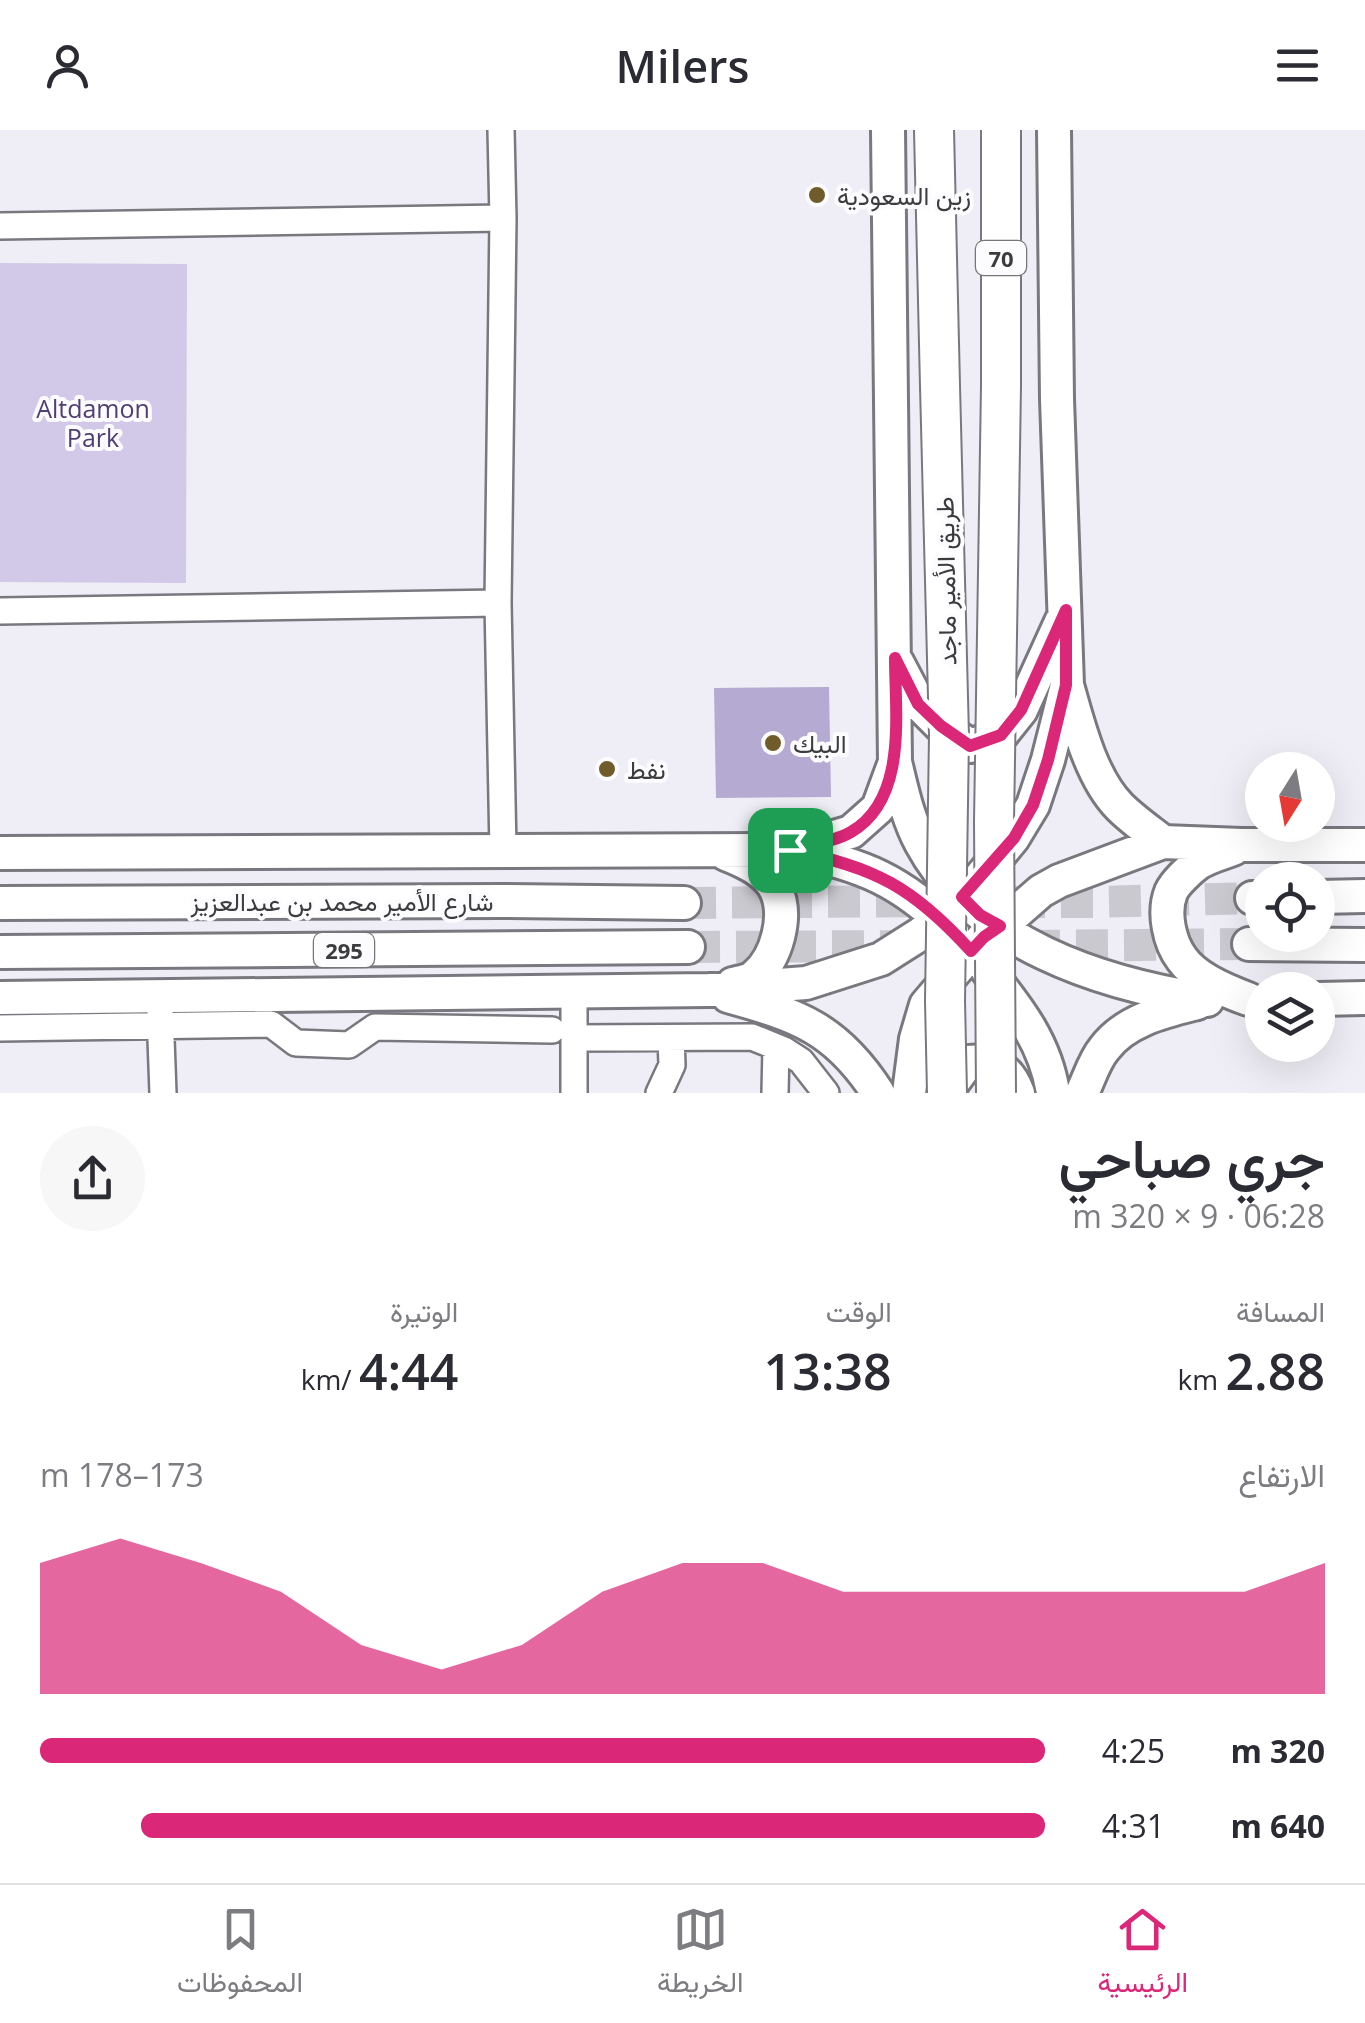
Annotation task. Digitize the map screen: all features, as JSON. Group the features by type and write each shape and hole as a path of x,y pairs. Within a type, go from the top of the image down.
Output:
{"highway":[{"name":"طريق الأمير ماجد","path":"934,130 949,755 946,1093"},
{"name":"طريق الأمير ماجد","path":"996,1093 994,822 1001,130"}],"main road":[{"path":"888,130 895,762 906,811 971,951 1010,998 1035,1037 1050,1069 1053,1093"},
{"path":"0,998 160,1012 709,990 806,983 881,959 922,932 951,908 1014,838 1033,805 1066,685 1054,130"},
{"path":"895,658 918,704 970,746 1001,735 1021,710 1066,610"},
{"path":"1066,685 1097,771 1118,805 1163,842"},
{"path":"790,850 851,832 878,808 895,762"},
{"path":"909,1093 916,1039 926,1005 984,937 1059,881 1163,842 1365,844"},
{"path":"1242,845 1198,863 1170,893 1167,916 1182,960 1204,978 1245,995"},
{"path":"0,854 790,850 863,868 951,908 980,915 1082,970 1160,993 1207,1000 1245,999"},
{"path":"709,990 753,978 770,958 782,914 776,889 763,874 720,851"},
{"path":"1335,897 1365,896"},
{"name":"شارع الأمير محمد بن عبدالعزيز","path":"0,903 684,903"},
{"path":"1335,944 1365,944"},
{"name":"شارع الأمير محمد بن عبدالعزيز","path":"0,952 688,947"},
{"path":"709,990 798,1018 823,1032 847,1054 878,1093"},
{"path":"1335,998 1365,998"},
{"path":"1082,1093 1104,1048 1127,1029 1156,1014 1207,1000"},
{"path":"946,1093 968,1062 980,1060 1000,1065 1014,1080 1018,1093"}],"street":[{"path":"501,130 498,603 503,850"},
{"path":"0,226 503,218"},
{"path":"0,611 498,603"},
{"path":"565,993 563,1034 574,1093"},
{"path":"557,1093 565,993"},
{"path":"160,1012 164,1093"},
{"path":"0,1028 160,1012 272,1024 296,1042 349,1045 375,1027 671,1038 752,1037 801,1060 826,1093"},
{"path":"659,1093 672,1065 671,1038"},
{"path":"775,1093 776,1047"}],"green space":[{"name":"Altdamon Park","path":"0,263 187,264 186,583 0,582"}],"building":[{"name":"البيك","path":"829,687 831,797 716,798 714,688"}],"tunnel":[{"path":"1013,902 1245,898"},
{"path":"684,903 929,901"},
{"path":"1028,946 1245,944"},
{"path":"688,947 909,946"}],"place":[{"name":"زين السعودية","path":"817,195"},
{"name":"البيك","path":"773,743"},
{"name":"نفط","path":"607,769"}],"route":[{"path":"1066,610 1066,685 1033,805 1014,838 962,897 980,915 1000,926 971,951 900,886 863,868 790,850 851,832 878,808 895,762 895,658 918,704 970,746 1001,735 1021,710 1066,610"}]}
